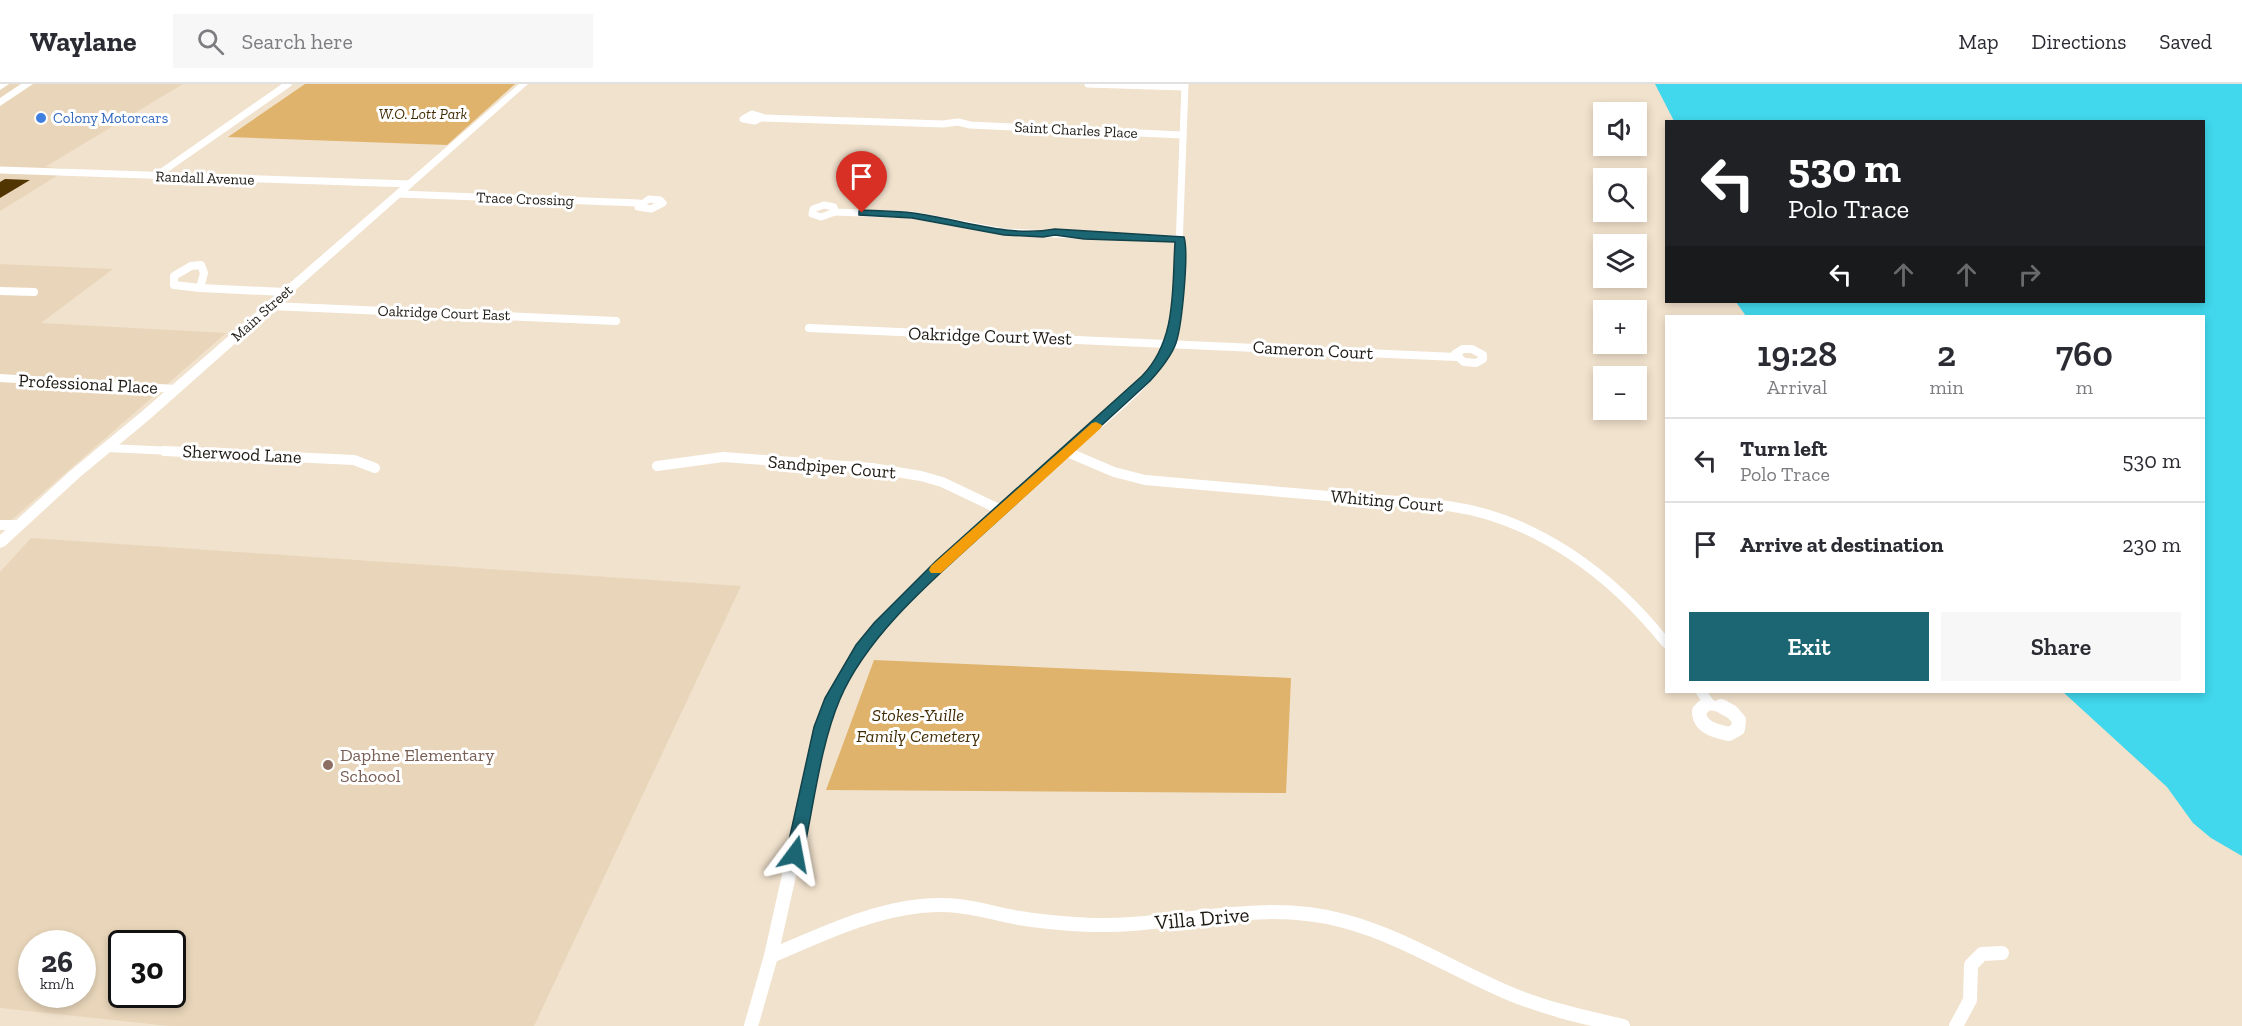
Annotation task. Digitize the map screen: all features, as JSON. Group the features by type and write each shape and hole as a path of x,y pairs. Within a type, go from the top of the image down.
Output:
{"main road":[{"path":"0,87 4,84"},
{"path":"0,103 28,84"},
{"name":"Main Street","path":"0,543 17,525 285,292 407,191 524,84"}],"street":[{"path":"155,176 288,84"},
{"path":"751,1026 771,956 822,727 847,670 879,627 941,565 1149,375 1170,344 1176,316 1185,86 1088,84"},
{"name":"Saint Charles Place","path":"762,118 943,124 954,128 970,125 1182,135"},
{"name":"Randall Avenue","path":"0,170 155,176 407,191"},
{"name":"Trace Crossing","path":"407,191 639,203"},
{"path":"835,212 912,215 980,230 1180,239"},
{"path":"200,288 285,292"},
{"path":"0,291 33,292"},
{"name":"Oakridge Court East","path":"271,306 616,321"},
{"name":"Oakridge Court West","path":"809,328 1170,344"},
{"name":"Cameron Court","path":"1170,344 1456,357"},
{"name":"Professional Place","path":"0,378 176,389"},
{"name":"Sherwood Lane","path":"107,448 354,460 375,468"},
{"name":"Whiting Court","path":"1067,452 1114,472 1145,480 1448,506 1481,512 1550,541 1586,566 1624,597 1665,642"},
{"name":"Sandpiper Court","path":"657,466 723,457 884,471 921,476 944,483 1001,510"},
{"path":"0,525 17,525"},
{"path":"1702,693 1711,705"},
{"name":"Villa Drive","path":"771,956 854,921 933,906 971,906 1007,915 1082,925 1120,925 1270,912 1308,914 1346,922 1375,933 1506,993 1559,1013 1623,1026"},
{"path":"1956,1026 1970,1000 1971,965 1982,954 2002,953"}],"shaded area":[{"path":"0,84 183,84 45,167 68,169 0,211"},
{"path":"0,264 113,269 41,323 226,333 0,530"},
{"name":"Daphne Elementary Schoool","path":"31,538 741,586 534,1026 169,1026 0,1008 0,572"}],"green space":[{"name":"W.O. Lott Park","path":"305,84 515,84 447,145 228,137"},
{"name":"Stokes-Yuille Family Cemetery","path":"874,660 1291,678 1286,793 826,790"}],"water":[{"path":"1655,84 2242,84 2242,856 2211,838 2193,823 2167,787 2064,693 2205,693 2205,315 1745,315 1737,303 2205,303 2205,120 1673,120"}],"building":[{"path":"5,179 30,180 0,198 0,182"}],"slow traffic":[{"path":"936,570 1096,425"}],"place":[{"name":"Colony Motorcars","path":"41,118"},
{"name":"Daphne Elementary Schoool","path":"328,765"}],"route":[{"path":"795,854 822,727 833,698 861,649 879,627 941,565 1137,389 1156,369 1170,344 1176,316 1180,239 1084,236 1055,232 1043,234 1004,232 980,230 912,215 862,213"}]}
